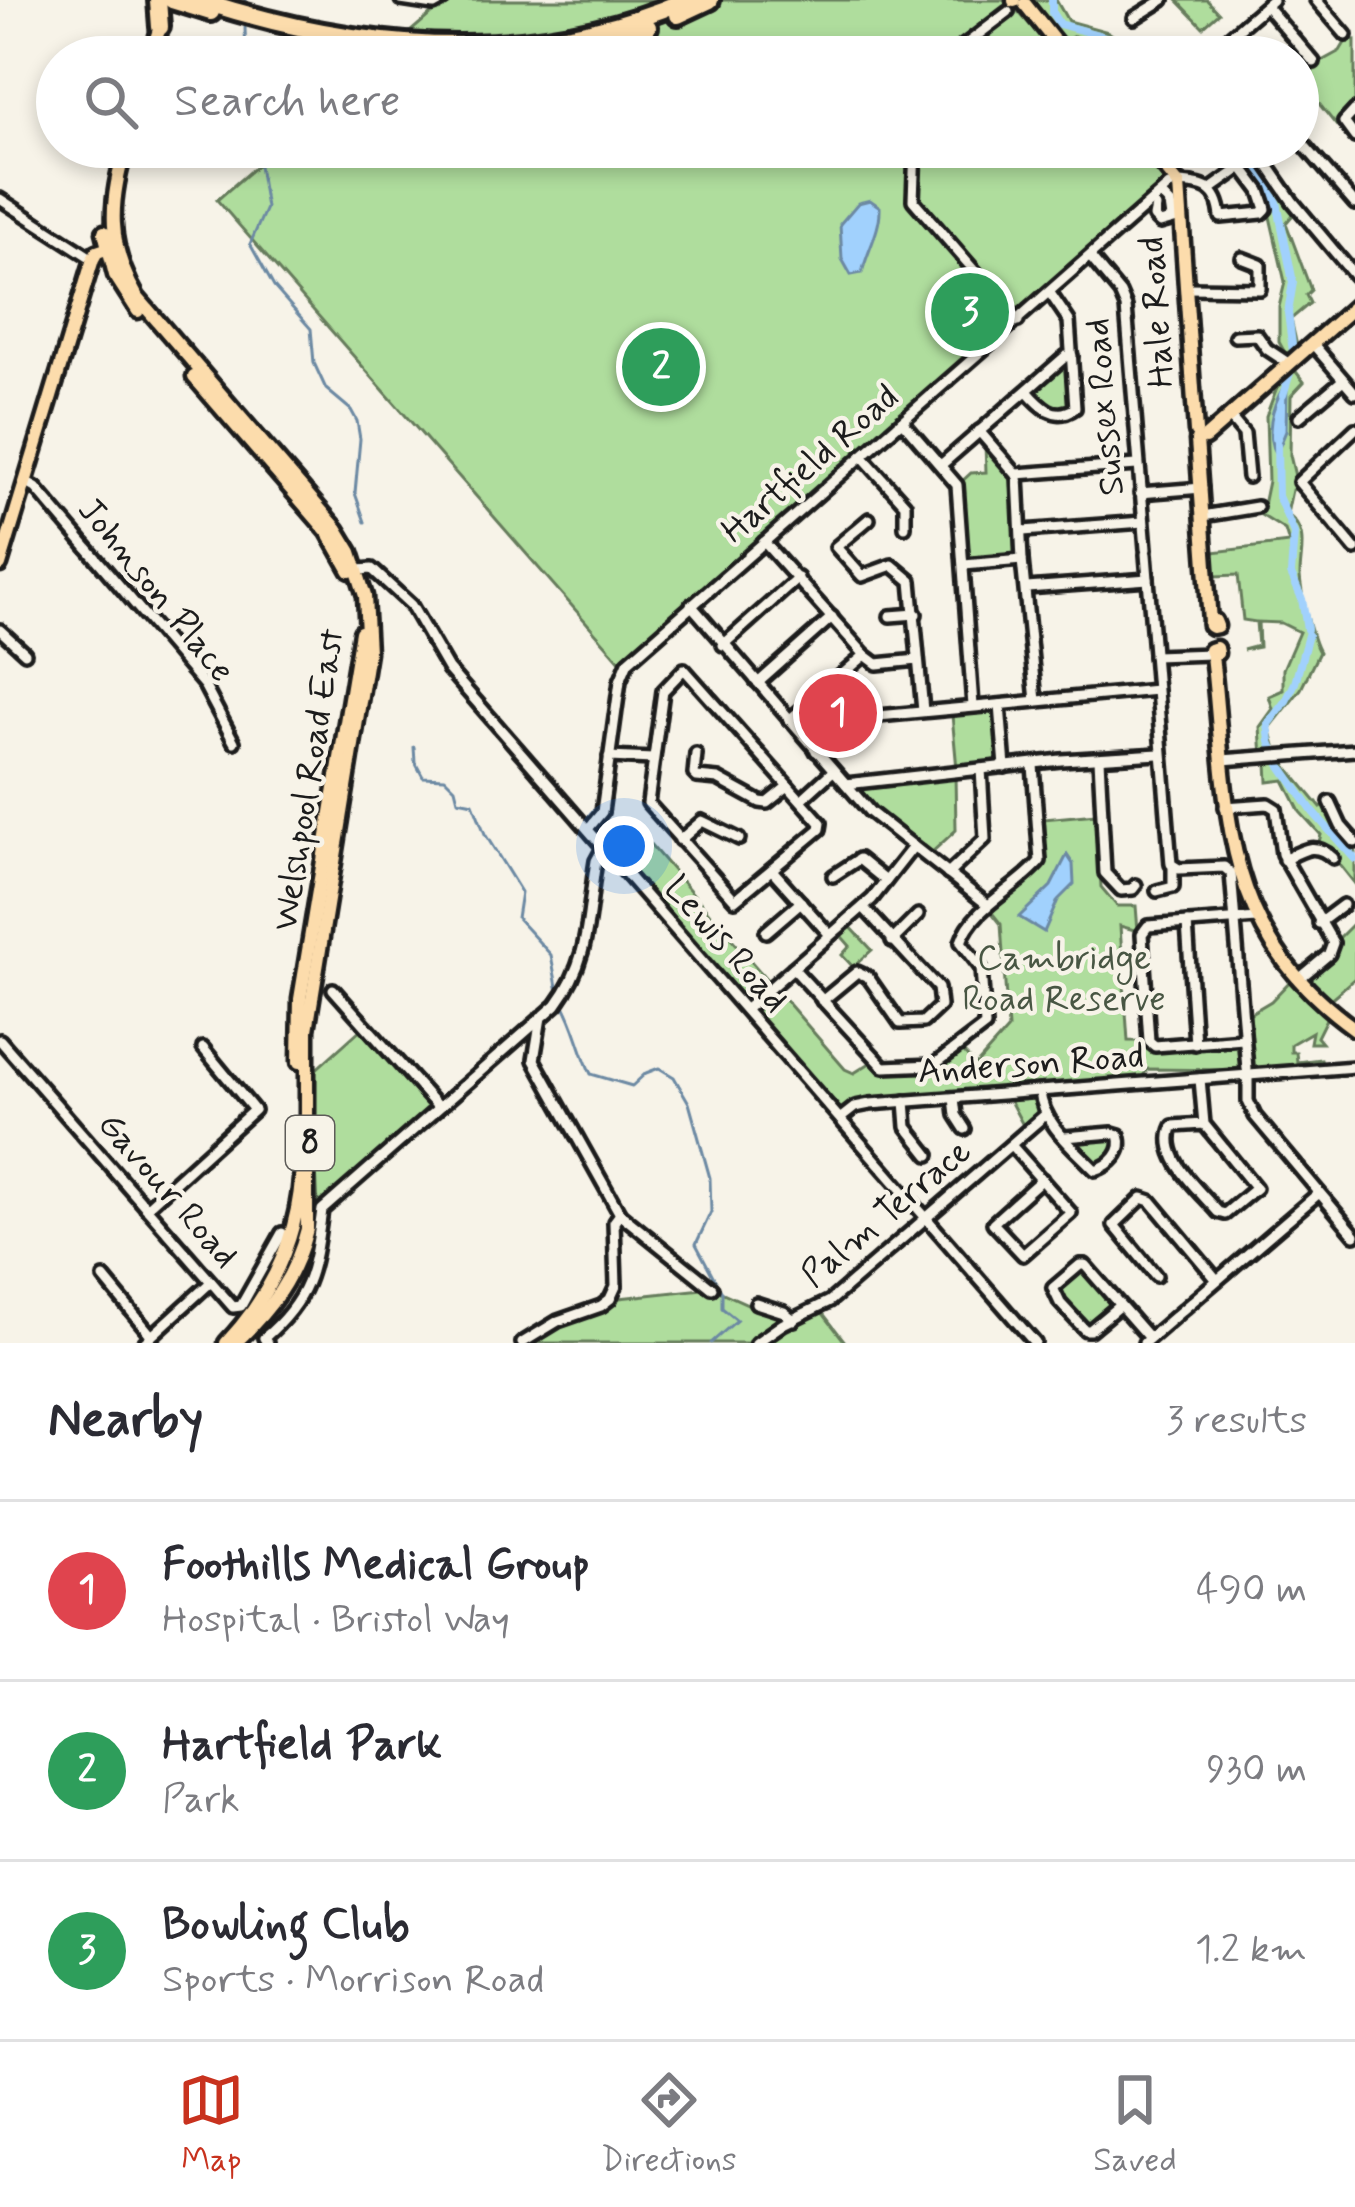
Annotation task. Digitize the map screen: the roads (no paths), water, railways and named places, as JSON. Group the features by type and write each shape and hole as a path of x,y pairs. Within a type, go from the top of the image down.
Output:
{"highway":[{"path":"568,36 612,27 686,0"},
{"path":"624,36 710,0"},
{"path":"169,6 206,6 344,36"},
{"path":"206,6 299,36"}],"main road":[{"path":"1020,4 1048,36"},
{"path":"160,36 169,6"},
{"name":"Welshpool Road East","path":"115,168 104,203 108,252 137,297 329,519 366,578 368,653 337,812 307,1030 308,1229 282,1293 231,1343"},
{"path":"1156,168 1170,198"},
{"name":"Hale Road","path":"1170,198 1187,288 1202,432 1211,652 1232,865 1247,917 1299,979 1355,1029"},
{"path":"0,565 108,252"},
{"path":"1202,432 1229,416 1355,306"},
{"name":"Welshpool Road East","path":"346,552 366,578"}],"street":[{"path":"401,0 434,4 442,0"},
{"path":"1134,18 1163,0"},
{"path":"1316,0 1346,35"},
{"path":"1230,36 1269,3 1294,36"},
{"path":"977,36 1020,4"},
{"path":"1355,110 1344,124 1355,136"},
{"path":"1319,162 1355,204"},
{"path":"914,168 913,200 1018,321"},
{"path":"1211,189 1241,168"},
{"path":"1170,198 1201,183 1220,199 1221,217 1262,213 1266,209 1260,191 1243,168"},
{"path":"1270,168 1355,276"},
{"name":"Hartfield Road","path":"588,829 602,812 625,666 1090,258 1170,198"},
{"path":"0,199 108,252"},
{"path":"1342,261 1355,250"},
{"name":"Sussex Road","path":"1090,258 1126,307 1159,754 1172,866 1164,887"},
{"path":"1187,288 1260,290 1260,266 1242,259"},
{"path":"1027,391 1048,412 1075,407 1069,322 1049,294"},
{"path":"1235,336 1258,335 1288,363"},
{"path":"1312,343 1355,393"},
{"path":"941,465 1072,356"},
{"path":"1299,417 1343,380"},
{"path":"1229,416 1244,434 1248,477"},
{"path":"901,422 957,485 974,705"},
{"path":"1355,429 1299,482 1355,549"},
{"path":"979,431 1017,474 1036,701"},
{"path":"862,456 905,504 905,527"},
{"path":"1017,474 1138,465"},
{"name":"Johnson Place","path":"25,482 36,488 204,685 234,742"},
{"path":"1140,493 1201,489"},
{"path":"1204,516 1257,507"},
{"path":"869,518 836,547 862,576 892,566 903,572 913,588 923,711"},
{"path":"1023,531 1143,522"},
{"path":"766,541 865,655 877,664 918,660"},
{"path":"964,565 1022,560"},
{"name":"Lewis Road","path":"366,578 410,605 448,669 1035,1343"},
{"path":"723,645 798,578"},
{"path":"1028,588 1148,579"},
{"path":"690,607 910,850 988,905"},
{"path":"890,616 916,614"},
{"path":"757,681 832,617"},
{"path":"0,630 25,653"},
{"path":"1154,656 1211,652"},
{"path":"789,721 865,655"},
{"path":"684,669 821,823 820,829 735,900 648,803 653,759 663,691 684,669"},
{"path":"830,685 857,718"},
{"path":"821,750 857,718 1154,691"},
{"path":"994,706 1005,767"},
{"path":"1225,762 1355,752"},
{"path":"1225,762 1355,752"},
{"path":"696,754 697,777 718,779 760,802 767,803 788,786"},
{"path":"852,788 868,779 1159,754"},
{"path":"613,755 653,759"},
{"path":"1099,759 1105,873 1121,890 1133,890 1136,885"},
{"path":"793,968 879,1065 941,1062 985,1026 982,968 961,942 962,935 988,905 1040,861 1033,765"},
{"path":"948,874 986,839 981,769"},
{"path":"801,800 833,770"},
{"path":"1330,802 1355,842"},
{"path":"1227,807 1268,804 1276,808 1284,860 1333,943 1299,979"},
{"path":"680,840 702,821 739,839"},
{"path":"1284,860 1312,847 1333,858"},
{"path":"267,1343 264,1338 308,1282 317,1259 322,1210 556,1005 581,964 596,861 603,848"},
{"path":"746,1009 863,907 910,850"},
{"path":"833,876 859,859 886,881"},
{"path":"1172,866 1232,865 1247,917 1244,1076 1255,1116 1355,1235"},
{"path":"772,870 830,935"},
{"path":"766,932 801,902"},
{"path":"1319,923 1343,905"},
{"path":"823,1001 853,974 863,973 900,1023 923,1022 940,1006 941,992 863,907"},
{"path":"892,940 918,915"},
{"path":"1243,1039 1155,1046 1149,1041 1142,934 1148,926 1247,917"},
{"path":"1186,923 1195,1044"},
{"path":"333,989 438,1107"},
{"path":"541,1017 534,1060 620,1214 712,1288"},
{"name":"Gavour Road","path":"0,1040 233,1307 239,1307 281,1233"},
{"path":"146,1208 254,1110 203,1048"},
{"name":"Anderson Road","path":"841,1118 860,1105 1355,1067"},
{"path":"1200,1079 1204,1124 1256,1189 1225,1214 1218,1212 1172,1157 1168,1142 1173,1126 1204,1124"},
{"path":"1040,1091 1045,1115 1065,1137 1095,1170 1120,1154 1122,1147 1119,1135 1112,1132 1065,1137"},
{"path":"954,1098 956,1115 965,1129"},
{"path":"905,1101 907,1127 929,1155"},
{"name":"Palm Terrace","path":"756,1343 830,1300 1045,1115"},
{"path":"1011,1145 1042,1179 1071,1213 1023,1255 993,1223 1042,1179"},
{"path":"1120,1305 1084,1330 1053,1288 1085,1265 1120,1305 1146,1341 1319,1192"},
{"path":"1156,1276 1114,1225 1143,1198 1151,1201 1216,1280"},
{"path":"523,1343 558,1321 610,1299 616,1286 614,1222 620,1214"},
{"path":"104,1278 147,1339 211,1282"},
{"path":"756,1303 794,1320"}],"water":[{"path":"870,200 880,207 878,224 862,273 851,275 842,259 840,224 858,203"},
{"path":"1284,386 1286,431 1276,455 1271,420"},
{"path":"1067,855 1073,864 1074,884 1058,900 1044,932 1019,917 1051,886"}],"waterway":[{"path":"1052,0 1052,13 1059,24 1102,36"},
{"path":"245,28 245,36"},
{"path":"259,168 266,208 250,244 274,287 311,329 314,363 326,389 357,421 355,493 365,522"},
{"path":"1255,168 1277,202 1293,282 1288,313 1293,352"},
{"path":"1283,395 1290,373"},
{"path":"1277,445 1278,496 1294,533 1291,574 1307,629"},
{"path":"1286,701 1308,635"},
{"path":"1284,703 1268,724 1279,763 1313,812 1355,859"},
{"path":"414,747 423,777 445,778 458,800 473,803 485,834 521,892 517,918 551,955 558,992"},
{"path":"562,1002 591,1074 632,1086 659,1068 674,1077 689,1103 710,1178 711,1212 696,1244 721,1291"},
{"path":"711,1343 737,1320 722,1308 722,1292"}],"place":[{"name":"Bowling Club","path":"970,312"},
{"name":"Hartfield Park","path":"661,367"},
{"name":"Foothills Medical Group","path":"838,713"}],"park label":[{"name":"Cambridge Road Reserve","path":"1064,980"}]}
